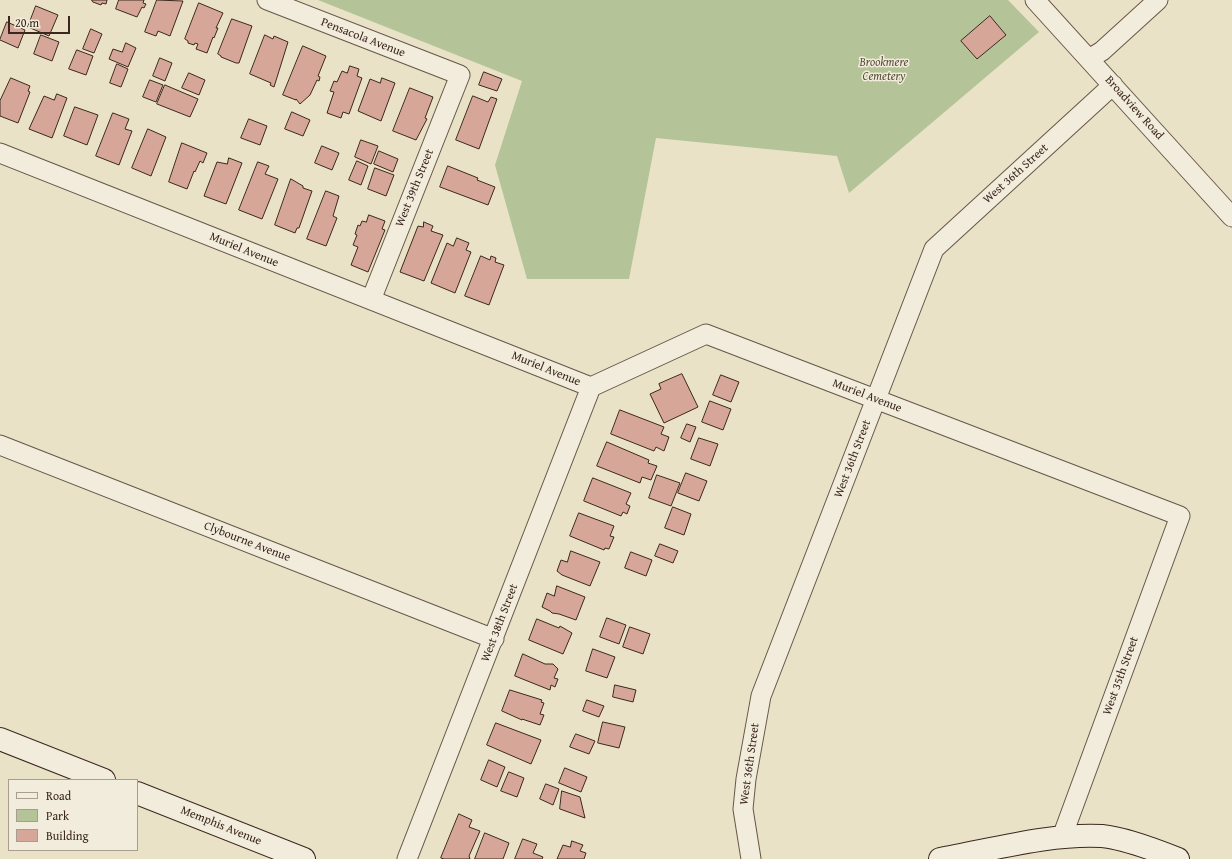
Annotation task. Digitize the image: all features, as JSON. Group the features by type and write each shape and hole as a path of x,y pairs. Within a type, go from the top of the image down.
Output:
{"main road":[{"path":"0,739 101,779"},
{"name":"Memphis Avenue","path":"138,793 304,859"},
{"path":"940,859 1062,837 1104,836 1152,849 1178,859"}],"street":[{"name":"Pensacola Avenue","path":"267,0 460,76"},
{"name":"Broadview Road","path":"1035,0 1232,217"},
{"path":"1089,59 1102,51 1158,0"},
{"name":"West 39th Street","path":"371,300 460,76"},
{"name":"West 36th Street","path":"751,859 744,809 746,779 761,696 934,249 1113,85"},
{"name":"Muriel Avenue","path":"0,153 591,387 706,334 1180,516"},
{"name":"West 38th Street","path":"407,859 591,387"},
{"name":"Clybourne Avenue","path":"0,445 494,639"},
{"name":"West 35th Street","path":"1062,837 1180,516"}],"green space":[{"name":"Brookmere Cemetery","path":"318,0 1008,0 1039,32 849,193 837,156 656,138 629,279 527,279 495,165 522,81"}],"building":[{"path":"92,0 107,0 106,4 102,3 101,5 93,2"},
{"path":"119,0 144,0 143,3 146,4 144,8 142,7 137,17 116,9"},
{"path":"157,0 183,1 170,36 158,31 156,36 145,32"},
{"path":"199,3 223,13 207,53 196,49 198,44 195,43 194,45 188,43 185,39"},
{"path":"36,6 58,15 49,36 28,27"},
{"path":"990,16 1006,35 977,59 961,41"},
{"path":"232,19 252,26 239,63 221,57 218,54"},
{"path":"7,22 25,30 18,48 0,40"},
{"path":"91,29 102,34 94,53 83,49"},
{"path":"41,35 59,42 52,61 34,54"},
{"path":"265,35 273,39 274,36 288,42 274,87 270,85 271,83 250,74"},
{"path":"126,43 136,48 128,67 109,59 113,49 122,52"},
{"path":"303,46 326,56 318,76 320,77 319,81 317,80 310,95 300,104 296,99 283,95"},
{"path":"77,50 93,56 86,75 69,69"},
{"path":"160,58 172,63 165,81 153,76"},
{"path":"117,64 128,69 121,87 110,83"},
{"path":"350,66 359,69 357,76 362,78 349,114 343,112 341,118 327,113 334,92 330,91 334,81 337,82 342,71 347,73"},
{"path":"484,72 502,79 497,91 479,85"},
{"path":"189,73 205,80 199,95 182,88"},
{"path":"11,78 30,86 28,91 30,92 18,123 0,116 0,101"},
{"path":"382,78 395,83 381,121 358,111 370,79 380,83"},
{"path":"150,80 163,85 156,102 143,97"},
{"path":"165,85 198,99 190,117 157,104"},
{"path":"410,88 433,97 425,118 427,119 416,140 393,131"},
{"path":"57,94 67,98 52,138 29,129 44,96 54,100"},
{"path":"473,96 488,102 491,97 497,99 479,149 456,140"},
{"path":"75,107 98,115 87,145 64,136"},
{"path":"292,112 310,120 303,136 285,129"},
{"path":"113,113 129,119 125,129 132,131 119,165 96,156"},
{"path":"249,119 267,126 260,145 241,138"},
{"path":"148,129 166,137 151,176 132,168"},
{"path":"361,140 378,146 371,164 355,157"},
{"path":"182,143 207,153 203,163 200,161 195,172 194,171 187,189 169,182"},
{"path":"322,146 339,153 332,170 315,163"},
{"path":"379,151 398,159 393,172 374,164"},
{"path":"229,158 242,163 226,204 204,196 217,162 227,164"},
{"path":"357,161 368,166 361,185 349,180"},
{"path":"258,162 269,166 265,174 278,179 262,219 239,210"},
{"path":"448,166 478,178 477,180 495,187 488,205 440,187"},
{"path":"375,168 394,175 386,196 368,189"},
{"path":"291,179 303,186 303,188 312,191 299,228 297,228 295,233 275,225"},
{"path":"326,191 339,196 333,216 337,218 326,246 307,239"},
{"path":"369,215 385,221 382,229 385,230 368,272 351,265 358,247 353,245 357,235 355,234 358,225 360,226 362,221 366,222"},
{"path":"424,222 433,226 431,231 443,235 424,281 400,272 418,226 423,227"},
{"path":"457,238 469,243 466,250 471,252 455,293 431,283 447,243 453,246"},
{"path":"481,256 490,260 491,256 496,258 495,262 504,265 489,305 465,296"},
{"path":"682,374 698,407 664,423 650,394 661,389 659,384"},
{"path":"721,375 739,382 731,402 713,395"},
{"path":"710,401 731,409 723,430 702,422"},
{"path":"620,410 664,427 661,434 669,437 664,451 656,447 654,451 611,434"},
{"path":"687,424 696,427 690,442 681,438"},
{"path":"699,438 718,444 710,466 691,459"},
{"path":"607,442 649,460 648,463 657,466 651,480 642,477 640,483 597,466"},
{"path":"686,473 707,481 699,501 678,493"},
{"path":"657,475 680,483 671,506 649,498"},
{"path":"593,478 631,493 626,504 630,506 627,514 623,512 621,516 584,501"},
{"path":"673,507 691,514 684,535 665,528"},
{"path":"579,513 614,526 610,536 614,537 609,549 605,548 604,550 570,536"},
{"path":"660,544 678,551 673,563 655,556"},
{"path":"571,551 600,562 590,586 562,575 557,571 561,560 567,562"},
{"path":"631,552 652,560 646,576 625,568"},
{"path":"557,586 585,597 576,620 552,613 542,607 547,593 554,596"},
{"path":"607,618 626,625 619,644 600,637"},
{"path":"537,619 559,628 560,626 572,633 563,654 529,640"},
{"path":"630,627 650,634 643,654 623,647"},
{"path":"593,649 615,657 607,678 586,671"},
{"path":"523,654 545,664 553,664 558,669 554,678 558,679 555,687 551,685 550,690 515,676"},
{"path":"615,685 636,690 633,702 613,697"},
{"path":"510,690 542,700 541,702 544,703 540,714 544,715 540,725 522,720 502,711"},
{"path":"587,700 604,706 599,717 583,711"},
{"path":"603,722 625,727 619,748 598,743"},
{"path":"496,723 541,740 531,764 487,745"},
{"path":"576,734 595,741 589,754 570,747"},
{"path":"489,760 505,767 497,787 481,780"},
{"path":"565,768 587,777 581,792 559,783"},
{"path":"509,772 524,778 517,797 501,791"},
{"path":"546,784 559,789 553,805 540,799"},
{"path":"562,791 580,797 585,818 560,809"},
{"path":"459,814 472,820 469,827 480,831 469,856 470,859 441,858"},
{"path":"485,833 509,843 503,859 475,859"},
{"path":"523,839 537,844 533,853 543,857 542,859 515,859"},
{"path":"572,841 583,845 580,851 586,853 584,859 557,859 563,845 570,847"}]}
